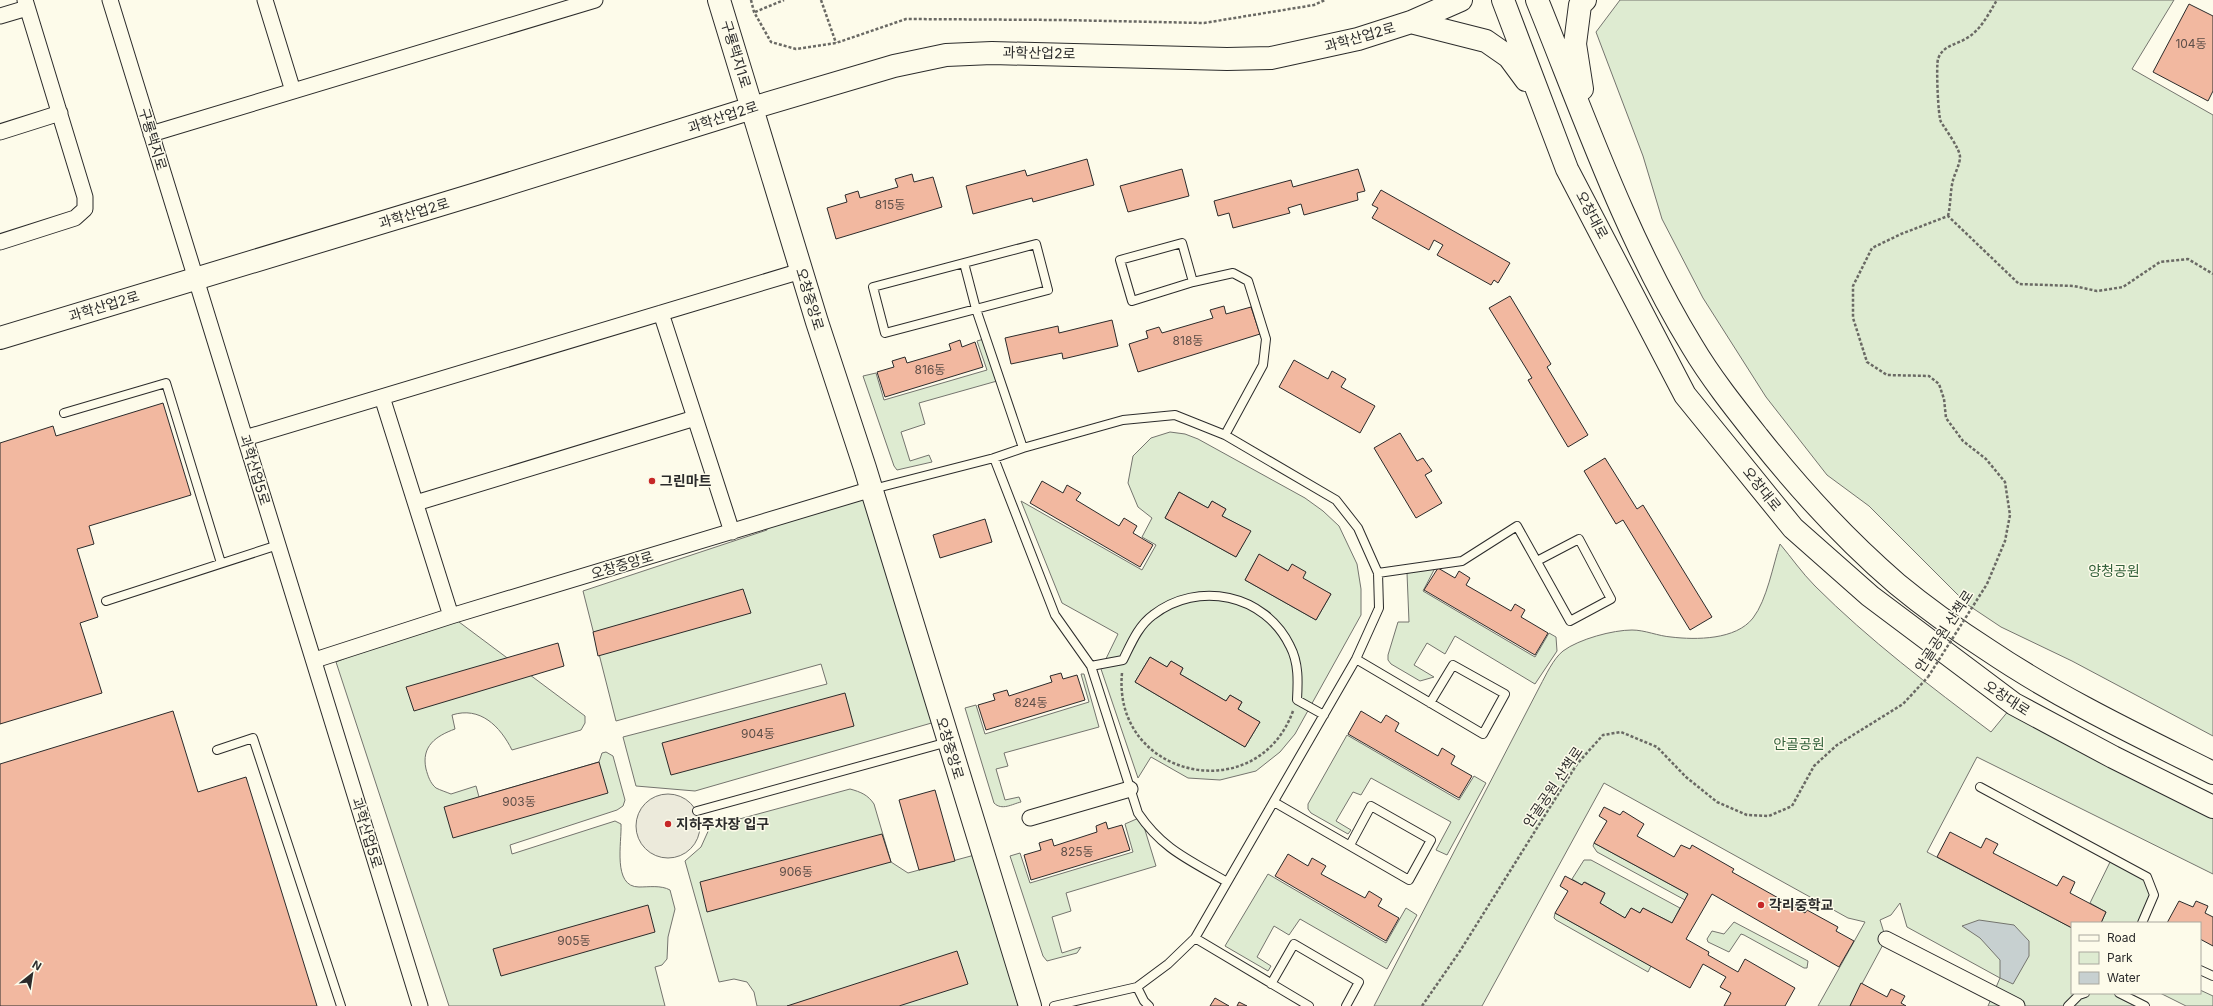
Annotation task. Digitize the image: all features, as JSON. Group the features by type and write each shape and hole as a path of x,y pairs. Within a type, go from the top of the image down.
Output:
{"street":[{"name":"구룡택지로","path":"110,0 195,279"},
{"path":"265,0 293,91"},
{"path":"151,134 293,91 567,4 595,0"},
{"name":"구룡택지1로","path":"719,0 752,108"},
{"path":"1426,0 1411,22 1486,41 1509,56 1542,103"},
{"name":"과학산업2로","path":"0,338 894,66 946,56 992,53 1227,59 1272,58 1358,39 1411,22 1461,0"},
{"name":"오창대로","path":"1503,0 1567,169 1685,394 1793,528 1870,596 1966,670 2014,704 2113,757 2213,806"},
{"name":"오창대로","path":"1537,0 1628,223 1692,346 1737,411 1792,479 1846,536 1898,584 1987,650 2052,690 2213,773"},
{"path":"1585,0 1580,5 1575,44 1586,122"},
{"path":"0,16 26,4 85,197 85,209 75,218 0,242"},
{"name":"오창중앙로","path":"752,108 801,271 872,489 948,742 1030,1006"},
{"path":"0,132 60,113"},
{"path":"245,438 801,271"},
{"name":"과학산업5로","path":"195,279 315,660 420,1006"},
{"path":"661,313 732,532"},
{"path":"315,660 452,616 382,397"},
{"path":"416,503 695,418"},
{"name":"오창중앙로","path":"452,616 872,489"},
{"path":"1030,818 1130,789"},
{"path":"1886,939 2017,1006"}],"lane":[{"path":"1193,282 1182,243 1120,260 1132,301 1193,282 1233,274 1248,281 1266,339 1263,365 1225,435"},
{"path":"1036,244 1048,290 885,333 873,287 964,263 1036,244"},
{"path":"964,263 976,309 1023,448"},
{"path":"64,413 166,383 221,563"},
{"path":"872,489 994,458 1023,448 1124,420 1175,415 1225,435 1336,500 1358,528 1378,573 1379,608 1356,659 1195,938 1168,964 1137,987 1054,1006"},
{"path":"994,458 1055,615 1092,666 1138,813 1150,830 1166,846 1227,882"},
{"path":"1378,573 1462,560 1517,526 1538,561 1570,621 1612,599 1579,539 1538,561"},
{"path":"106,600 278,545"},
{"path":"1092,666 1123,660 1134,636 1152,615 1175,601 1202,594 1229,596 1255,607 1276,624 1291,647 1298,673 1297,700 1324,715"},
{"path":"1356,659 1430,703 1483,734 1505,694 1453,665 1430,703"},
{"path":"217,750 253,738 341,1006"},
{"path":"697,812 948,742"},
{"path":"1980,787 2148,877 2154,895 2142,922"},
{"path":"1274,802 1409,880 1431,840 1372,806 1350,845"},
{"path":"1195,938 1309,1006"},
{"path":"1271,984 1294,944 1359,982 1346,1006"},
{"path":"2201,970 2213,976"},
{"path":"1137,987 1144,1001 1149,1006"},
{"path":"2068,1006 2082,994"},
{"path":"2121,994 2145,1006"}],"path":[{"path":"751,0 754,12 771,42 796,50 836,43 906,20 1062,20 1204,23 1314,5 1325,0"},
{"path":"754,12 784,0"},
{"path":"821,0 836,43"},
{"path":"1997,0 1984,22 1967,38 1948,45 1938,59 1940,121 1951,134 1953,143 1960,157 1953,182 1952,200 1948,216 2019,284 2074,286 2097,291 2123,287 2160,262 2188,259 2213,274"},
{"name":"안골공원 산책로","path":"1422,1006 1460,951 1577,764 1603,735 1621,732 1657,747 1686,777 1717,802 1747,815 1769,816 1792,806 1814,766 1837,745 1903,704 1928,677 1987,584 2005,541 2010,515 2005,482 1986,459 1963,441 1946,418 1944,399 1939,384 1929,376 1887,376 1867,362 1854,318 1854,286 1872,248 1901,234 1948,216"},
{"path":"1123,660 1120,689 1127,716 1142,741 1163,759 1190,770 1218,772 1246,765 1270,749 1287,727 1297,700"}],"green space":[{"name":"양청공원","path":"1620,0 2174,0 2132,69 2213,115 2213,736 2072,661 2001,627 1968,605 1869,506 1827,475 1766,397 1703,298 1662,219 1643,156 1596,32"},
{"path":"984,339 997,381 919,403 925,424 901,432 910,461 929,455 932,462 897,470 894,466 863,376 876,373 884,400 987,370 977,341"},
{"path":"1170,432 1185,434 1198,439 1305,498 1323,511 1339,526 1357,564 1361,589 1361,615 1295,734 1280,752 1256,771 1220,780 1188,778 1151,757 1138,778 1101,669 1118,634 1062,603 1021,501 1142,570 1156,545 1142,537 1152,518 1138,507 1128,483 1133,456 1151,438","holes":["1179,492 1208,508 1212,501 1226,509 1222,516 1250,531 1236,557 1165,518","1259,555 1331,594 1316,620 1245,580","1150,657 1167,667 1171,661 1183,668 1180,674 1226,701 1230,695 1242,702 1238,709 1260,722 1245,747 1135,682"]},
{"path":"872,489 942,720 695,791 636,786 623,737 827,684 821,664 616,721 583,591 767,530 766,522"},
{"name":"안골공원","path":"1780,544 1810,581 1878,644 1991,732 2014,704 2213,807 2213,874 1977,757 1927,852 2071,927 2071,994 2121,994 2145,1006 1988,1006 2000,978 1907,927 1900,903 1891,915 1880,920 1886,939 1850,1006 1818,1006 1865,922 1848,918 1604,783 1482,1006 1374,1006 1545,677 1559,654 1587,639 1606,633 1624,630 1637,630 1681,638 1715,637 1737,631 1746,625 1758,611 1769,582"},
{"path":"1435,568 1423,591 1535,657 1549,633 1556,637 1557,651 1535,684 1455,636 1445,654 1427,643 1414,665 1434,677 1420,681 1391,664 1388,660 1388,655 1398,622 1409,622 1407,573"},
{"path":"451,616 585,716 585,723 581,730 512,750 502,733 488,720 472,713 452,715 455,729 436,739 428,748 425,761 428,777 436,788 451,794 476,786 479,797 599,762 602,753 606,752 613,756 625,800 623,806 617,810 510,845 512,854 615,821 621,824 620,862 625,880 631,885 639,887 659,887 670,890 675,909 668,937 667,959 662,965 655,967 665,1006 449,1006 336,662"},
{"path":"1081,674 1084,674 1099,727 1004,753 1008,766 996,769 1005,800 1019,797 1021,802 1004,807 997,805 994,803 965,708 976,705 985,734 1089,702"},
{"path":"1347,735 1459,800 1474,776 1486,783 1447,855 1436,850 1451,822 1371,778 1361,795 1353,792 1336,821 1351,830 1348,834 1311,813 1308,809 1308,804"},
{"path":"850,789 864,794 874,804 891,862 908,873 982,853 1030,1006 757,1006 754,992 747,982 734,979 719,982 685,861 701,847 710,827"},
{"path":"1141,817 1156,866 1066,893 1071,911 1052,917 1062,953 1081,947 1077,953 1047,961 1043,956 1010,856 1020,853 1030,883 1133,852 1125,824"},
{"path":"1594,843 1688,894 1685,900 1597,852 1593,846"},
{"path":"2112,858 2147,877 2154,895 2142,922 2101,922 2106,912 2090,903"},
{"path":"1584,860 1591,860 1680,908 1672,923 1643,908 1640,913 1631,908 1625,918 1600,903 1605,893 1585,882 1582,885 1572,879"},
{"path":"1268,874 1386,943 1406,908 1417,915 1387,969 1300,919 1289,935 1274,926 1257,957 1271,966 1268,971 1225,946"},
{"path":"1555,913 1651,966 1648,972 1556,920 1554,918"},
{"path":"1734,922 1808,961 1807,968 1804,968 1741,934 1729,952 1708,942 1707,939 1712,931 1724,934"},
{"path":"2201,990 2213,996 2213,1006 2186,1006 2162,994 2201,994"}],"shaded area":[{"name":"지하주차장 입구","path":"662,794 674,794 691,803 698,814 700,826 698,838 691,849 674,858 662,858 650,853 641,844 636,832 636,820 641,808 650,799"}],"water":[{"path":"1979,920 2014,925 2029,941 2029,956 2013,984 2000,978 2000,960 1980,938 1962,926"}],"building":[{"path":"2189,4 2213,16 2213,91 2208,101 2153,72"},
{"path":"1087,159 1094,185 1033,202 1032,198 973,214 966,186 1025,170 1027,176"},
{"path":"1182,169 1189,196 1128,212 1120,186"},
{"path":"1358,169 1365,191 1357,193 1358,200 1304,215 1301,204 1288,208 1290,213 1233,228 1229,213 1218,216 1214,201 1291,180 1293,187"},
{"path":"912,174 914,182 933,177 942,207 836,239 827,208 847,202 845,195 858,191 860,198 898,187 895,179"},
{"path":"1381,190 1510,263 1498,283 1494,280 1491,285 1437,255 1443,245 1434,240 1429,250 1372,218 1378,208 1372,205"},
{"path":"1510,296 1551,364 1547,367 1588,435 1568,447 1528,380 1532,378 1489,308"},
{"path":"1224,306 1226,314 1251,307 1260,334 1138,372 1129,344 1148,338 1146,331 1159,327 1162,333 1213,318 1210,310"},
{"path":"1112,320 1118,346 1063,359 1062,353 1011,364 1005,338 1058,326 1059,333"},
{"path":"960,340 962,347 975,342 983,367 885,397 877,372 894,367 892,361 905,357 907,363 951,350 949,344"},
{"path":"1294,360 1328,379 1332,371 1346,379 1341,387 1375,406 1360,433 1279,387"},
{"path":"163,403 191,495 89,526 94,544 77,549 98,617 80,623 102,693 0,724 0,443 53,426 56,436"},
{"path":"1400,433 1417,461 1423,458 1432,471 1425,475 1442,503 1416,518 1374,448"},
{"path":"1605,458 1637,509 1643,505 1712,617 1690,630 1623,520 1616,524 1584,471"},
{"path":"1042,481 1063,493 1067,485 1081,493 1076,500 1119,526 1124,518 1137,526 1133,533 1153,545 1140,567 1030,503"},
{"path":"1179,492 1208,508 1212,501 1226,509 1222,516 1251,531 1236,557 1165,518"},
{"path":"985,519 992,542 940,558 933,535"},
{"path":"1259,554 1288,571 1292,564 1306,572 1303,578 1331,594 1316,620 1245,580"},
{"path":"1438,568 1455,578 1459,571 1470,578 1466,585 1511,611 1515,604 1525,610 1521,617 1548,633 1535,655 1424,590"},
{"path":"743,589 751,613 598,656 593,632"},
{"path":"558,643 564,666 414,711 406,687"},
{"path":"1150,657 1167,667 1171,661 1183,668 1180,674 1226,701 1230,695 1242,702 1238,709 1260,722 1245,747 1135,682"},
{"path":"1061,673 1063,679 1077,675 1085,700 986,730 978,705 995,700 993,694 1007,690 1009,696 1052,682 1050,676"},
{"path":"845,693 854,726 671,775 662,743"},
{"path":"173,711 198,792 246,777 317,1006 0,1006 0,764"},
{"path":"1361,711 1381,723 1386,715 1399,723 1395,731 1438,756 1442,748 1455,756 1451,764 1472,776 1459,798 1348,734"},
{"path":"599,762 608,793 453,838 444,807"},
{"path":"935,790 955,861 919,870 899,800"},
{"name":"각리중학교","path":"1604,807 1620,815 1623,811 1644,824 1637,836 1674,857 1681,845 1690,849 1692,845 1734,869 1732,872 1805,913 1807,910 1838,927 1836,931 1854,941 1839,967 1712,894 1686,939 1709,952 1708,955 1738,972 1745,959 1795,988 1785,1006 1724,1006 1731,993 1720,987 1726,977 1703,964 1690,988 1555,913 1568,891 1560,886 1565,876 1582,885 1584,882 1605,893 1600,903 1625,918 1631,908 1640,913 1643,908 1672,923 1688,894 1594,843 1607,821 1599,816"},
{"path":"1106,822 1108,829 1122,825 1130,850 1031,880 1024,855 1041,850 1039,843 1052,839 1054,846 1097,832 1096,826"},
{"path":"1950,832 1981,848 1986,838 1998,844 1993,853 2057,886 2063,876 2075,882 2070,893 2106,912 2101,922 2071,922 2071,927 1937,857"},
{"path":"882,834 891,862 707,912 700,882"},
{"path":"1288,854 1308,866 1312,858 1326,866 1321,874 1365,898 1369,891 1382,899 1378,906 1399,918 1386,941 1275,876"},
{"path":"2179,901 2193,907 2196,901 2208,906 2205,913 2213,917 2213,946 2201,940 2201,922 2168,922"},
{"path":"648,905 655,932 501,976 493,949"},
{"path":"957,951 968,984 899,1006 787,1006"},
{"path":"1861,983 1887,997 1891,989 1905,996 1901,1003 1906,1006 1850,1006"},
{"path":"1215,998 1229,1006 1210,1006"},
{"path":"1239,1002 1247,1006 1237,1006"}],"place":[{"name":"그린마트","path":"652,481"},
{"name":"지하주차장 입구","path":"668,824"},
{"name":"각리중학교","path":"1761,905"}]}
